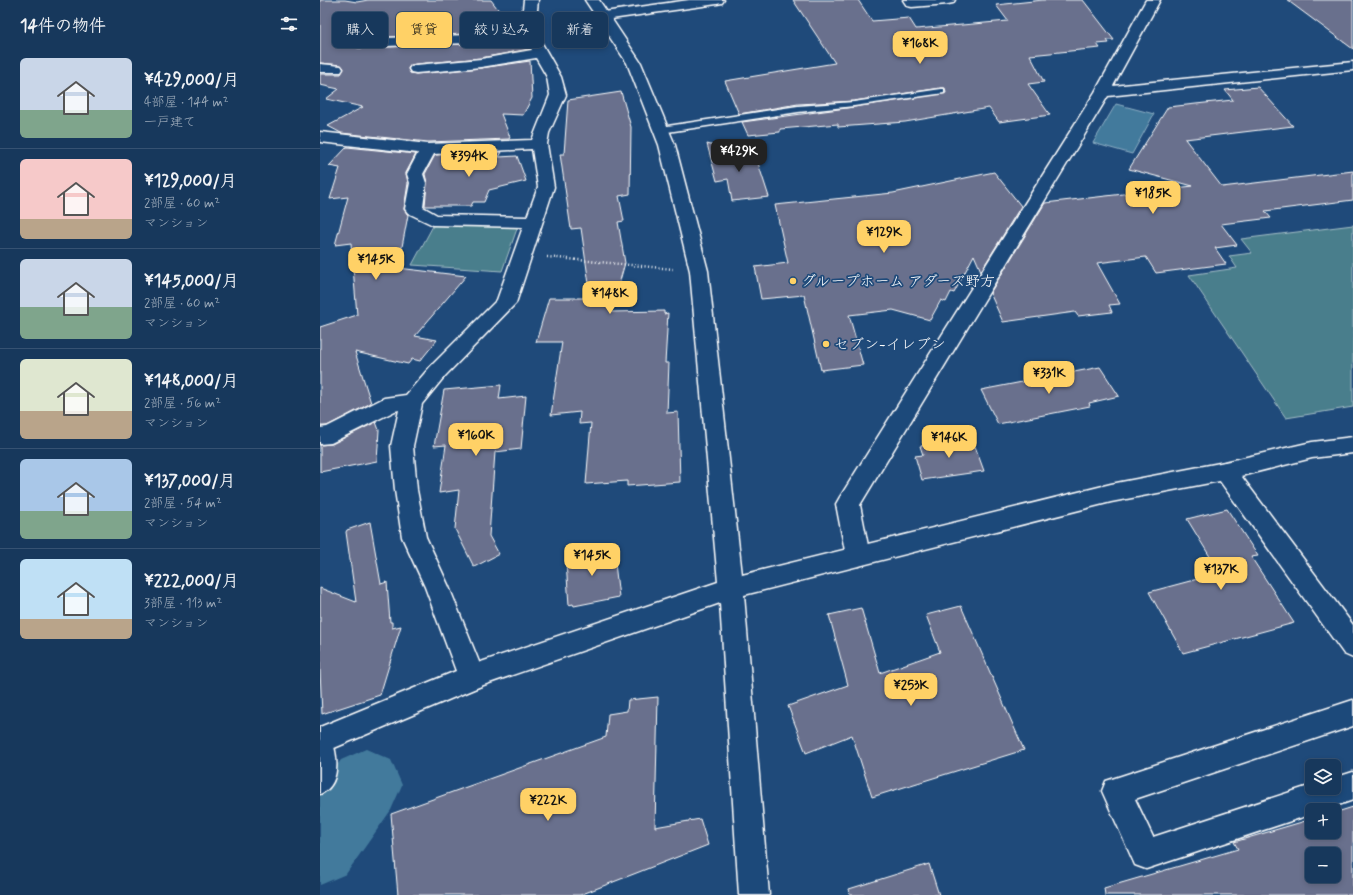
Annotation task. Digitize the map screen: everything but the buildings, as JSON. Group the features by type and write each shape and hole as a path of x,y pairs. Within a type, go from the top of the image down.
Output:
{"street":[{"path":"530,12 531,0"},
{"path":"592,0 601,12"},
{"path":"608,15 717,0"},
{"path":"910,0 912,3 948,0"},
{"path":"858,556 848,504 1102,92 1153,0"},
{"path":"608,22 634,63 667,145 699,271 726,530 754,895"},
{"path":"388,42 460,39"},
{"path":"472,677 437,587 414,537 406,490 402,446 412,402 437,372 506,303 546,187 538,144 541,133 558,95 554,77 538,48"},
{"path":"416,69 481,64 541,53"},
{"path":"1102,92 1353,66"},
{"path":"320,68 336,69"},
{"path":"320,137 428,149 538,144"},
{"path":"428,149 416,174 418,183 414,209 434,220 533,222"},
{"path":"320,436 331,435 391,403 412,402"},
{"path":"322,740 472,677 731,588 1111,493 1225,471 1312,450 1353,444"},
{"path":"1225,471 1353,646"},
{"path":"1353,713 1116,791 1146,854 1353,786"}],"lane":[{"path":"661,130 798,109 854,104 941,91"},
{"path":"320,786 329,773 322,740"}],"path":[{"path":"522,255 699,271"}],"green space":[{"path":"434,224 518,226 502,271 412,265"},
{"path":"1353,225 1353,407 1286,418 1189,275 1237,268 1229,256 1252,253 1241,239"}],"water":[{"path":"1116,104 1154,114 1132,154 1093,143"}],"waterway":[{"path":"320,848 366,785"}],"place":[{"name":"グループホーム アダーズ野方","path":"793,281"},
{"name":"セブン-イレブン","path":"826,344"}]}
